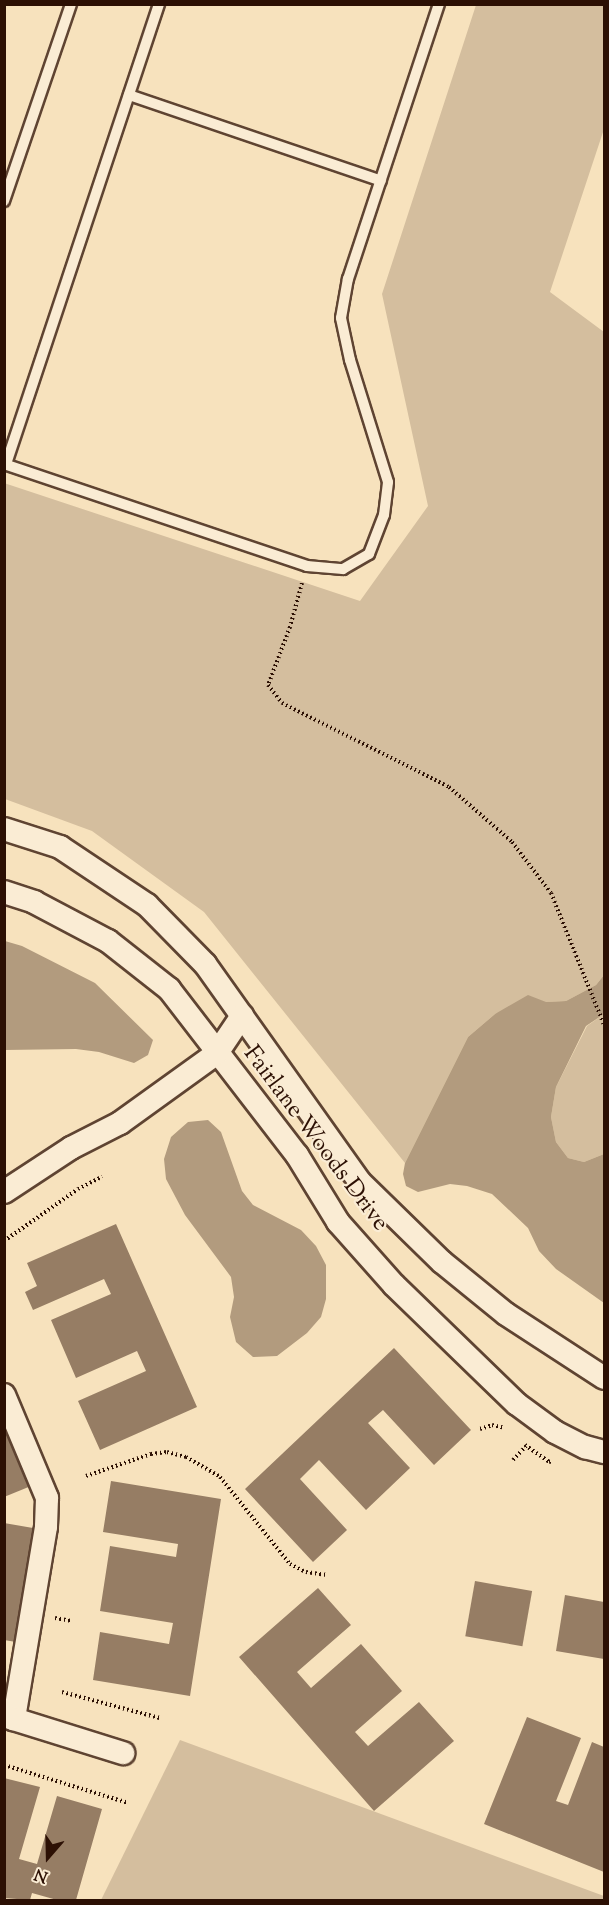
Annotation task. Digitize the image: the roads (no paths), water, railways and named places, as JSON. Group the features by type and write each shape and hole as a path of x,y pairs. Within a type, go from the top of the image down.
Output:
{"street":[{"name":"Fairlane Woods Drive","path":"4,829 60,847 147,905 204,964 359,1181 442,1262 506,1314 604,1377"},
{"name":"Fairlane Woods Drive","path":"4,892 34,902 108,941 169,989 297,1155 338,1222 394,1285 517,1404 555,1432 585,1447 604,1452"},
{"path":"4,1192 71,1148 120,1123 218,1053 242,1016"},
{"path":"4,1395 47,1498 46,1527 9,1718 123,1753"}],"lane":[{"path":"4,201 71,4"},
{"path":"159,4 5,464 307,566 343,569 369,554 384,515 388,482 350,360 341,318 348,279 439,4"},
{"path":"129,95 381,181"}]}
